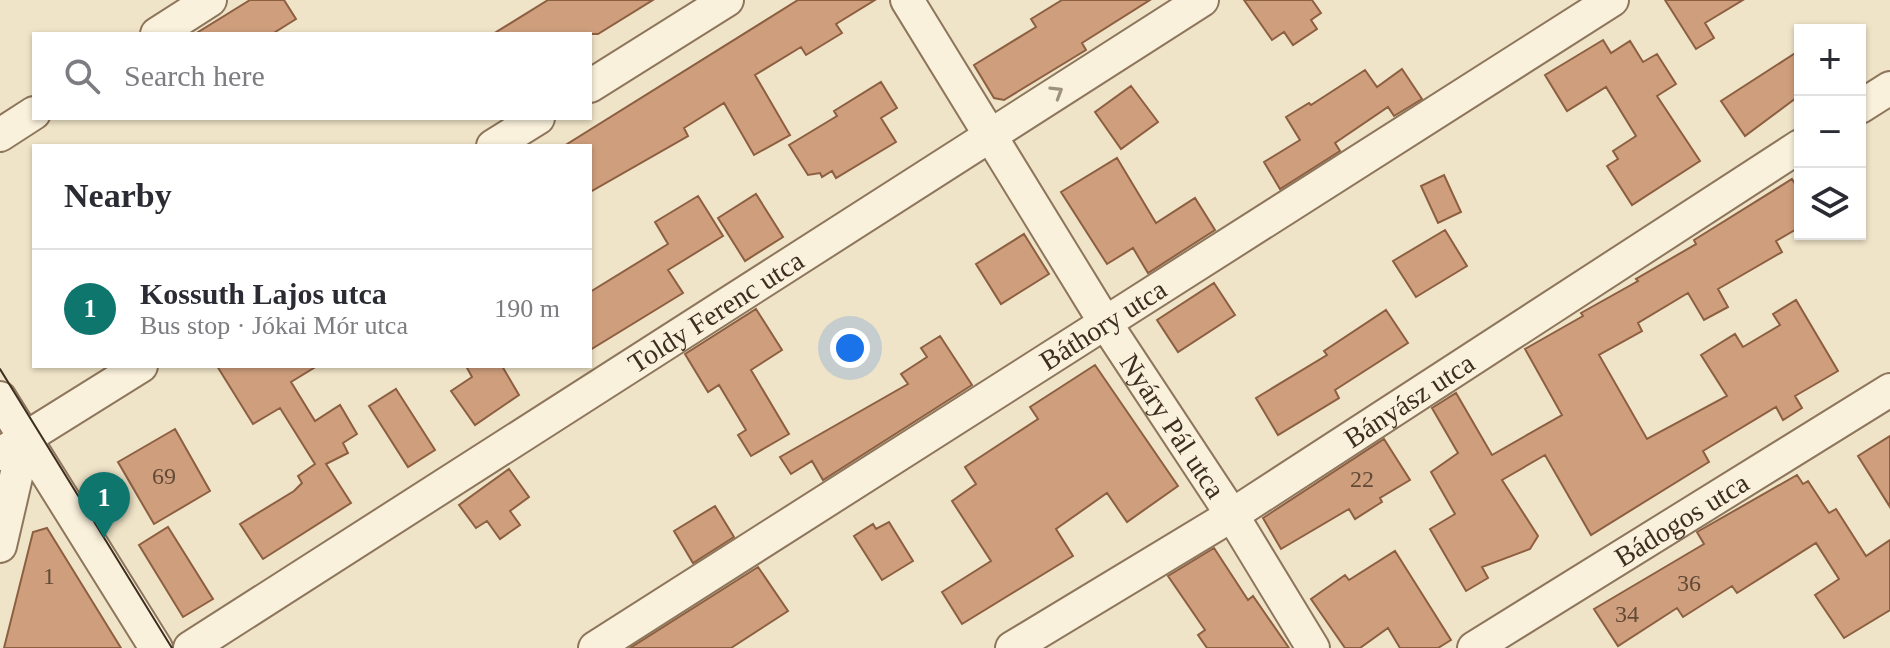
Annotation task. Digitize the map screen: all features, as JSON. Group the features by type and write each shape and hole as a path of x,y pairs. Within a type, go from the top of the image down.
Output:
{"street":[{"path":"160,32 210,0"},
{"path":"592,85 727,0"},
{"name":"Nyáry Pál utca","path":"907,0 1106,324 1232,515 1313,648"},
{"name":"Toldy Ferenc utca","path":"190,648 1202,0"},
{"name":"Báthory utca","path":"595,648 1612,0"},
{"path":"1866,103 1890,88"},
{"path":"0,135 32,114"},
{"path":"496,144 535,120"},
{"name":"Bányász utca","path":"1012,648 1232,515 1794,150"},
{"path":"12,446 138,368"},
{"name":"Bádogos utca","path":"1474,648 1890,390"},
{"path":"0,398 12,446 0,546"},
{"path":"12,446 156,648"}],"building":[{"path":"250,0 284,0 296,19 275,32 198,32"},
{"path":"548,0 653,0 598,34 496,32"},
{"path":"798,0 875,0 836,24 842,33 806,55 801,47 755,75 790,135 754,155 724,103 684,128 688,136 592,191 592,144 567,144"},
{"path":"1062,0 1150,0 1082,43 1086,50 1004,100 994,98 974,65 1036,27 1031,19"},
{"path":"1244,0 1312,0 1321,13 1311,20 1317,29 1293,45 1284,32 1272,40"},
{"path":"1665,0 1743,0 1705,23 1714,38 1696,49"},
{"path":"1603,40 1611,53 1630,41 1643,62 1657,54 1676,84 1657,96 1700,161 1632,205 1607,166 1618,159 1613,151 1636,136 1606,87 1567,111 1545,75"},
{"path":"1794,54 1794,99 1745,136 1721,101"},
{"path":"1402,69 1422,99 1394,116 1388,107 1335,143 1340,151 1280,189 1264,162 1300,140 1286,117 1309,103 1311,105 1365,70 1377,87"},
{"path":"881,82 897,108 881,118 896,142 836,178 832,171 822,177 820,173 808,175 789,145 837,116 834,111"},
{"path":"1131,86 1158,122 1121,149 1095,112"},
{"path":"1117,158 1156,223 1195,198 1215,230 1148,273 1133,248 1107,264 1061,192"},
{"path":"1444,175 1461,212 1438,223 1421,186"},
{"path":"1792,179 1794,182 1794,230 1776,241 1782,252 1718,289 1728,307 1704,320 1688,293 1638,323 1642,331 1599,355 1647,439 1727,396 1701,355 1735,334 1743,347 1780,325 1773,314 1796,300 1838,371 1795,396 1802,408 1783,420 1776,407 1703,451 1709,462 1591,535 1545,455 1502,480 1538,536 1530,549 1482,567 1488,578 1466,591 1430,529 1455,514 1431,472 1458,453 1432,408 1456,393 1492,455 1562,415 1525,349 1696,244 1694,240"},
{"path":"756,194 783,237 745,261 718,218"},
{"path":"698,196 723,236 668,270 683,293 592,349 592,291 668,244 655,222"},
{"path":"1445,230 1467,266 1416,297 1393,261"},
{"path":"1024,234 1049,274 1001,304 976,264"},
{"path":"1214,283 1235,315 1178,352 1157,320"},
{"path":"756,309 782,350 751,370 789,434 751,456 738,435 746,430 719,385 708,392 685,354"},
{"path":"1386,310 1408,343 1335,390 1339,398 1278,435 1256,398 1327,355 1324,351"},
{"path":"940,336 972,385 823,480 812,461 791,474 780,457 908,384 901,374 927,357 921,348"},
{"path":"1095,365 1178,486 1127,522 1107,493 1056,529 1073,556 962,624 942,592 991,561 952,501 976,484 965,467 1038,419 1030,407"},
{"path":"218,368 314,368 291,382 315,421 340,405 357,434 343,443 348,453 326,464 351,503 263,559 240,524 294,491 302,483 298,476 315,464 280,408 253,424"},
{"path":"467,368 503,368 519,395 475,425 451,391 472,377"},
{"path":"396,389 435,450 408,467 369,406"},
{"path":"175,429 210,491 154,524 118,462"},
{"path":"1890,436 1890,507 1858,456"},
{"path":"1384,439 1410,480 1380,498 1382,502 1355,519 1349,509 1281,549 1263,518"},
{"path":"509,469 529,497 510,511 520,525 500,539 487,521 476,528 459,505"},
{"path":"1797,475 1803,484 1808,481 1829,513 1836,509 1866,556 1890,540 1890,610 1844,638 1815,595 1839,579 1816,543 1737,593 1732,586 1683,617 1677,608 1618,646 1594,609 1704,544 1697,532"},
{"path":"715,506 734,537 693,563 674,531"},
{"path":"889,522 913,561 882,580 854,536 873,524 876,529"},
{"path":"168,527 213,599 183,617 139,545"},
{"path":"47,528 121,648 4,648 33,532"},
{"path":"1214,548 1248,600 1253,596 1289,648 1207,648 1198,635 1205,630 1168,576"},
{"path":"1395,551 1451,640 1438,648 1400,648 1388,628 1360,648 1345,648 1311,599 1345,575 1349,580"},
{"path":"758,567 788,611 731,648 630,648"}],"tram line":[{"path":"0,369 172,648"}],"place":[{"name":"Kossuth Lajos utca","path":"104,538"}]}
